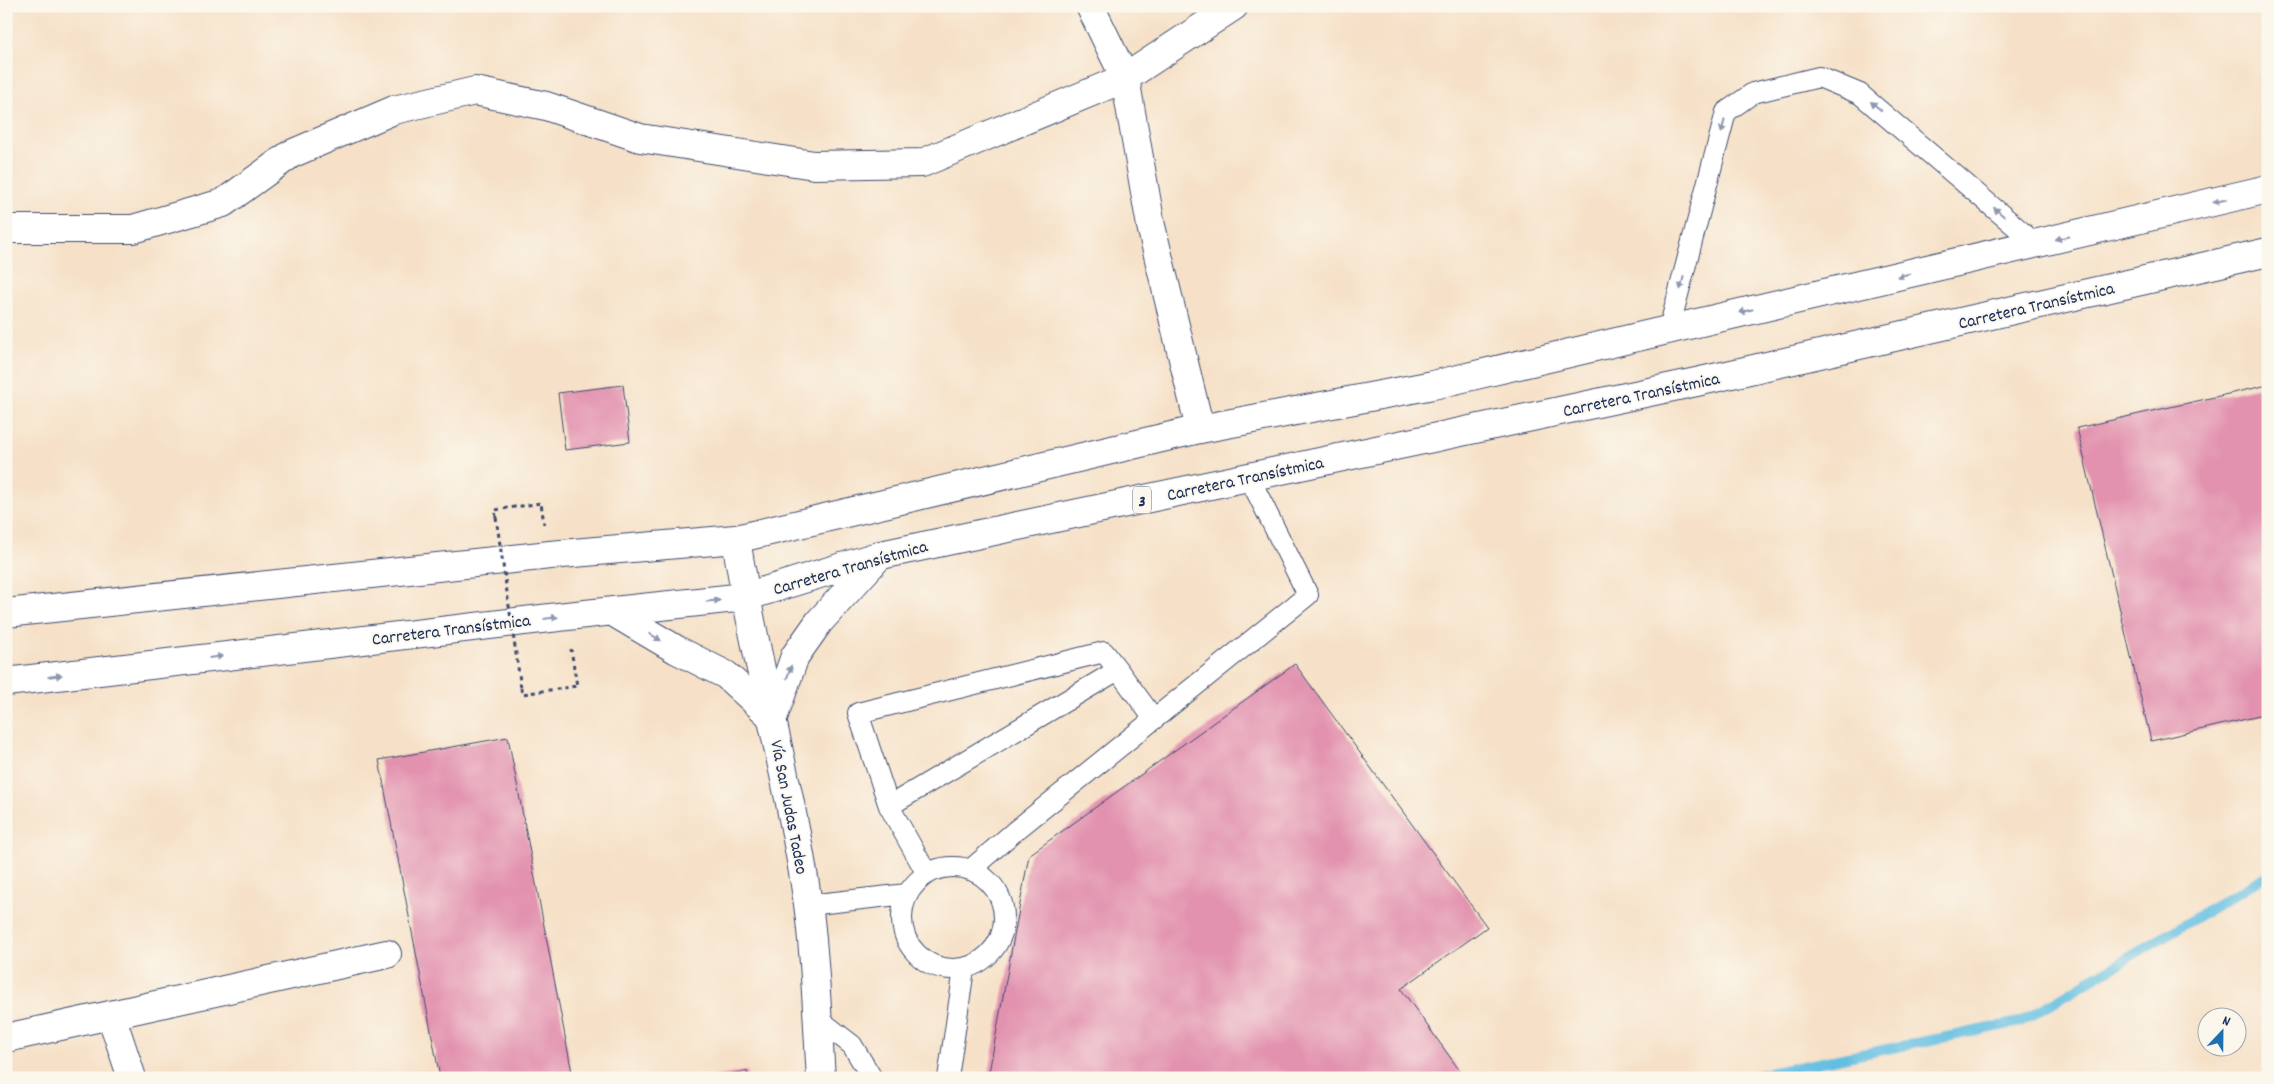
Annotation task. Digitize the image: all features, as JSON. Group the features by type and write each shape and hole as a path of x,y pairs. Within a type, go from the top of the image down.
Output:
{"main road":[{"path":"1090,6 1125,78 1152,226 1200,429"},
{"path":"6,229 133,229 223,203 291,154 394,110 474,91 546,106 640,138 814,165 922,163 1125,78 1234,6"},
{"path":"6,614 530,558 736,539 1200,429 1433,385 2268,190"},
{"name":"Carretera Transístmica","path":"6,682 566,616 745,597 880,555 1701,381 2268,252"},
{"name":"Vía San Judas Tadeo","path":"736,539 745,597 773,718 808,905 821,1078"},
{"path":"613,612 677,650 726,675 773,718 795,656 819,622 880,555"},
{"path":"6,1038 387,954"},
{"path":"111,1015 132,1078"}],"lane":[{"path":"1669,329 1726,112 1753,93 1820,77 1860,94 2036,244"},
{"path":"970,870 1014,831 1308,595 1249,477"},
{"path":"928,874 889,806 858,713 1104,652 1154,719"},
{"path":"889,806 1118,670"},
{"path":"948,867 970,870 992,885 1003,909 1002,935 988,957 964,969 935,967 911,950 901,922 907,894 928,874 948,867"},
{"path":"808,905 907,894"},
{"path":"948,1078 964,969"},
{"path":"817,1018 852,1045 872,1078"}],"path":[{"path":"541,503 495,510 522,694 577,686 566,616"}],"building":[{"path":"623,385 630,442 565,450 558,393"},
{"path":"2268,385 2268,714 2151,741 2077,428"},
{"path":"1295,664 1487,927 1401,989 1465,1078 988,1078 1029,855"},
{"path":"508,737 573,1078 440,1078 379,760"},
{"path":"747,1071 748,1078 713,1078 713,1077"}],"waterway":[{"path":"1744,1078 2020,1022 2268,875"}]}
